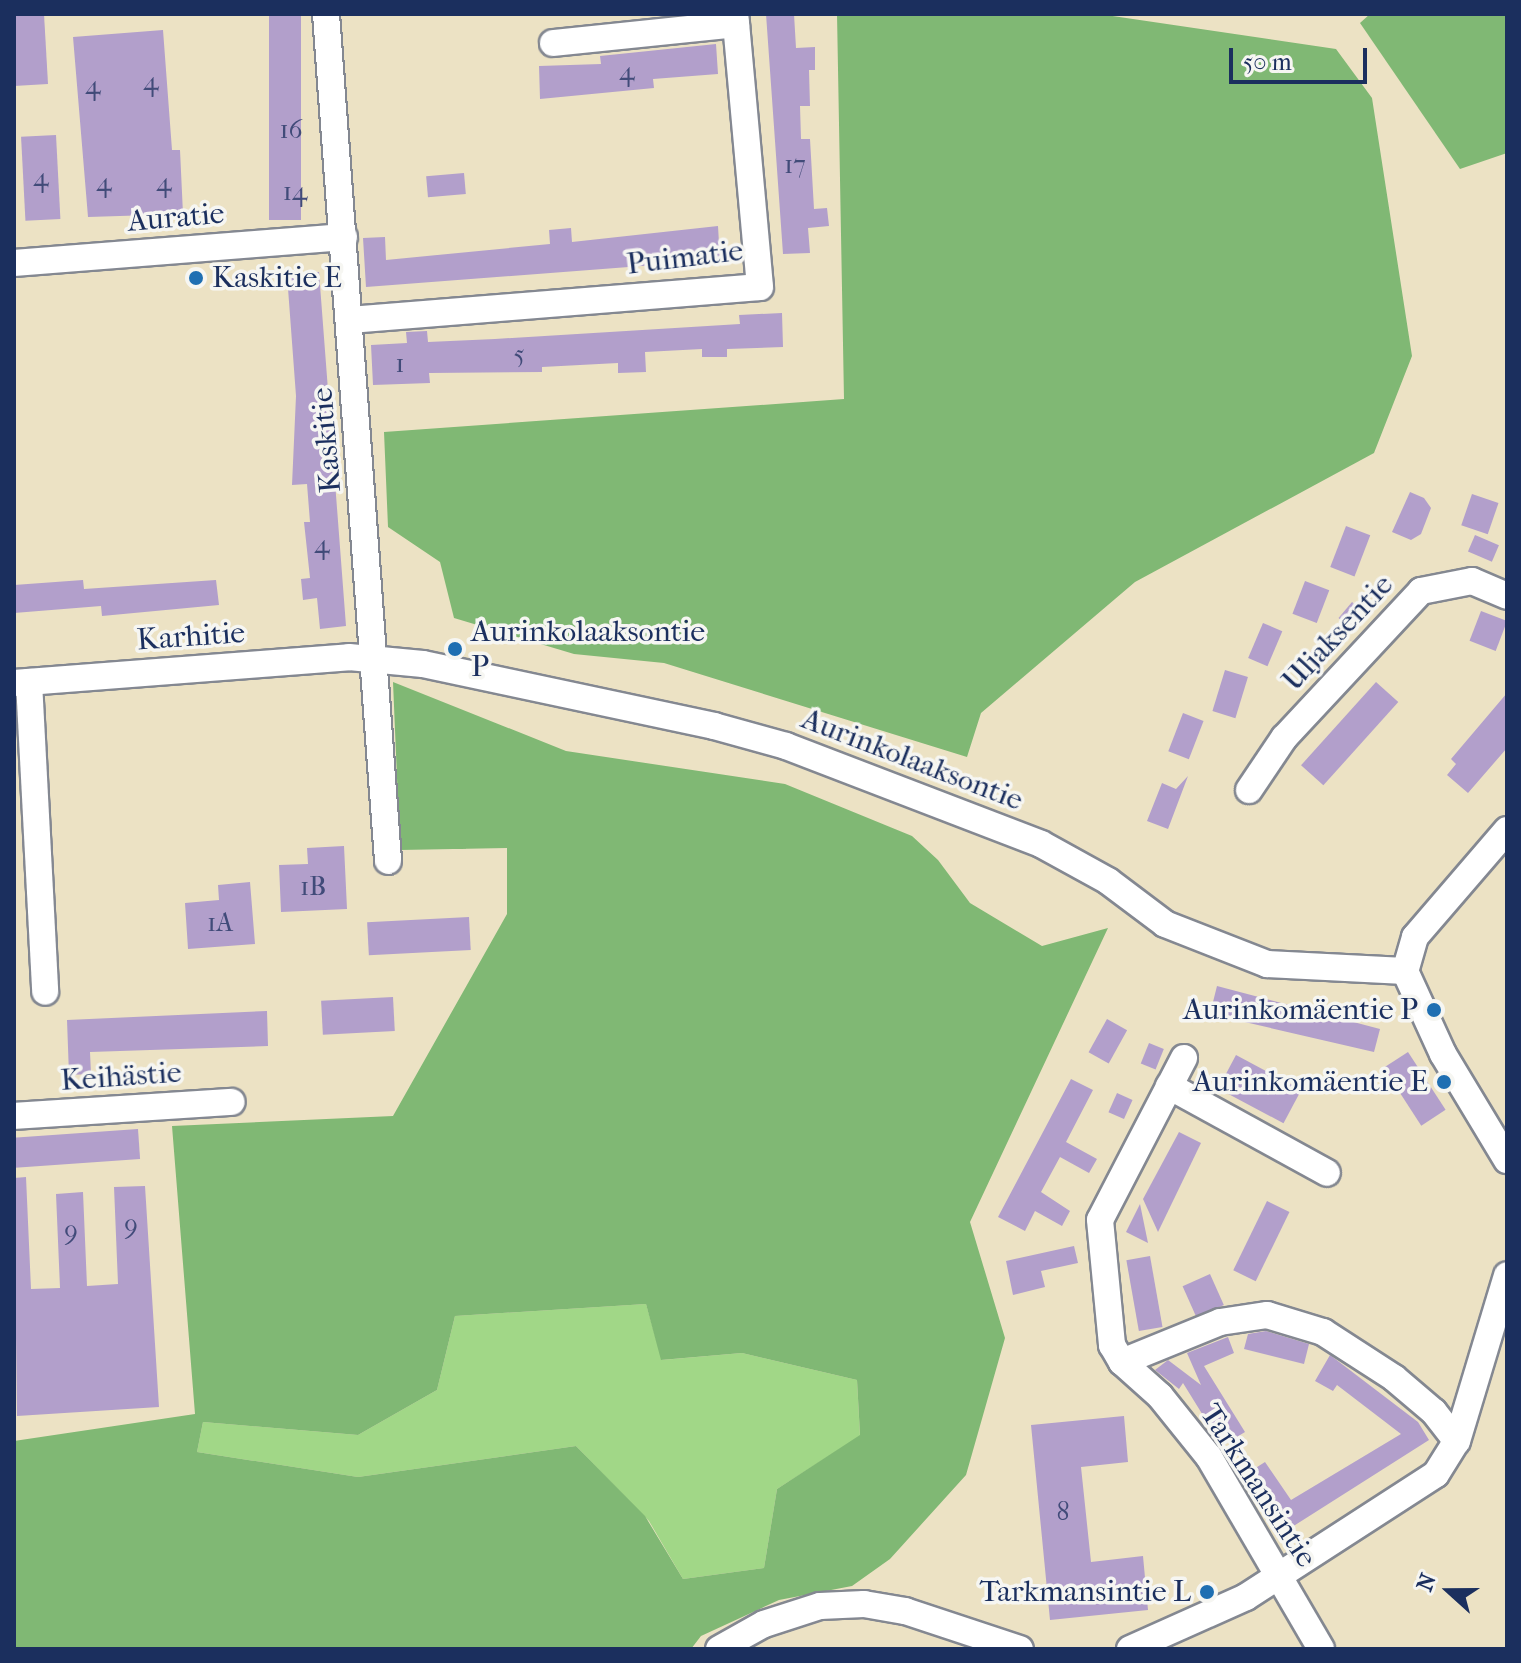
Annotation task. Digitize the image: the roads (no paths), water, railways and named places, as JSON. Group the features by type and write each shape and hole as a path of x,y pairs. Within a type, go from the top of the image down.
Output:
{"street":[{"name":"Kaskitie","path":"326,14 388,861"},
{"path":"553,43 735,19"},
{"name":"Puimatie","path":"350,320 760,287 735,19"},
{"name":"Auratie","path":"14,263 344,237"},
{"name":"Uljaksentie","path":"1249,790 1284,738 1421,591 1472,581 1507,596"},
{"name":"Karhitie","path":"22,682 373,657"},
{"name":"Aurinkolaaksontie","path":"373,657 749,735 1041,844 1108,881 1165,924 1210,946 1267,964 1405,971"},
{"path":"22,682 45,992"},
{"path":"1507,830 1415,937 1405,971 1443,1054 1507,1160"},
{"name":"Tarkmansintie","path":"1184,1058 1100,1220 1104,1292 1112,1345 1122,1362 1160,1396 1209,1457 1321,1649"},
{"path":"1169,1086 1327,1173"},
{"name":"Keihästie","path":"14,1116 232,1102"},
{"path":"1130,1649 1246,1597 1436,1474 1457,1441 1507,1275"},
{"path":"1122,1362 1220,1322 1267,1315 1323,1332 1382,1370 1434,1412 1457,1441"},
{"path":"719,1649 764,1624 820,1606 864,1604 905,1611 1020,1649"}],"place":[{"name":"Kaskitie E","path":"196,278"},
{"name":"Aurinkolaaksontie P","path":"455,649"},
{"name":"Aurinkomäentie P","path":"1434,1010"},
{"name":"Aurinkomäentie E","path":"1444,1082"},
{"name":"Tarkmansintie L","path":"1207,1592"}]}
